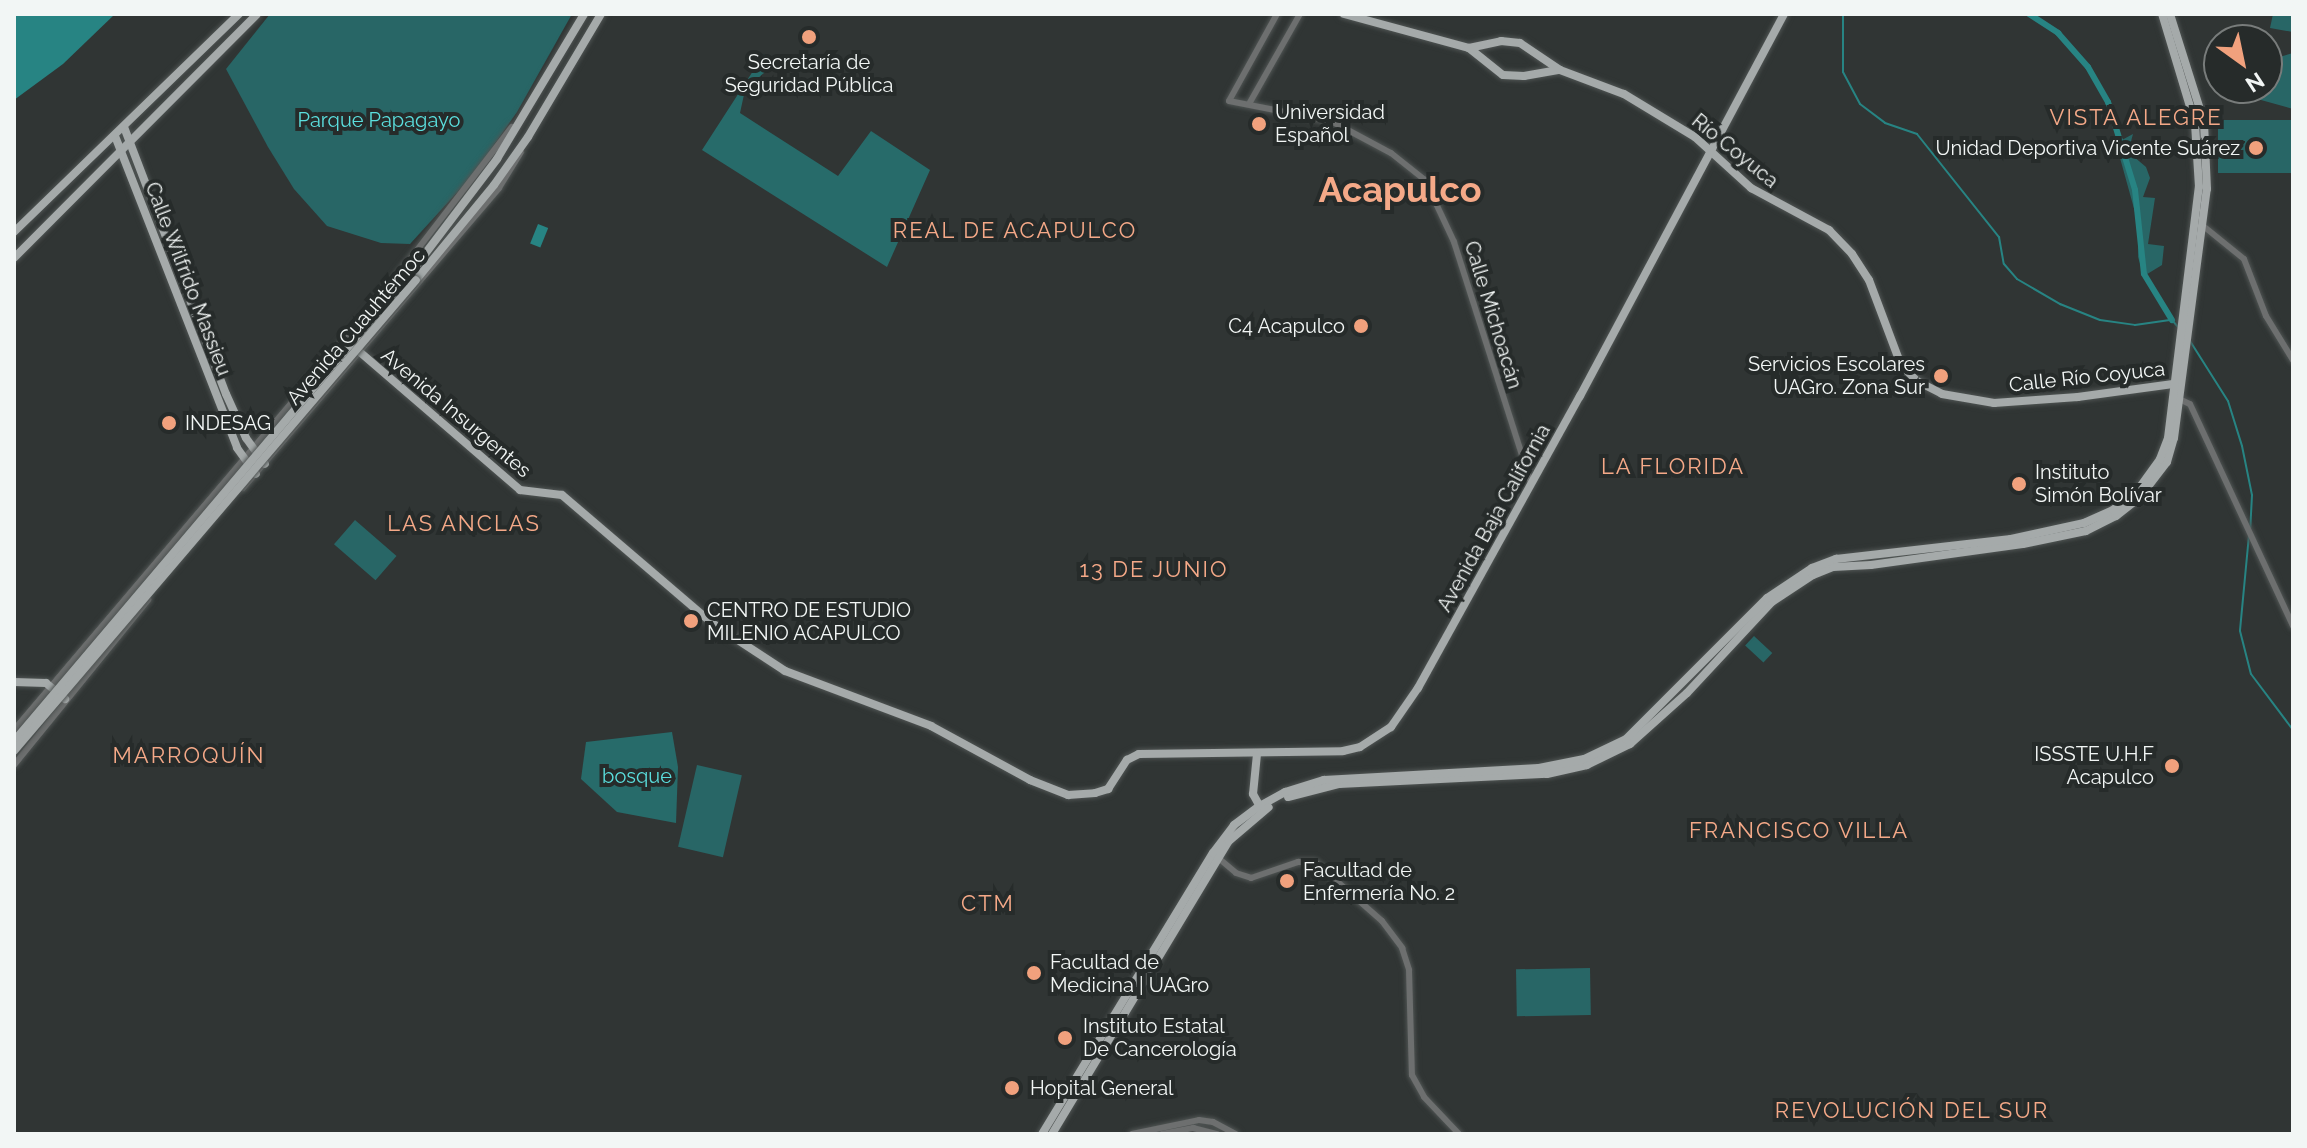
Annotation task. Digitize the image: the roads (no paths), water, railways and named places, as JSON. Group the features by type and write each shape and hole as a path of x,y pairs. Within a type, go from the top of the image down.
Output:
{"main road":[{"path":"14,232 239,14"},
{"path":"14,258 257,14"},
{"name":"Avenida Cuauhtémoc","path":"14,751 412,278 497,159 584,14"},
{"name":"Avenida Cuauhtémoc","path":"14,741 486,196 528,137 601,14"},
{"path":"1344,14 1469,48"},
{"name":"Avenida Baja California","path":"1068,795 1108,789 1127,760 1139,754 1343,751 1360,747 1396,723 1531,484 1784,14"},
{"path":"2162,14 2197,129 2199,224"},
{"path":"1260,808 1293,795 1339,784 1567,771 1607,757 1630,744 1767,598 1812,568 1847,558 2011,539 2084,523 2113,510 2137,491 2160,459 2178,398 2207,166 2204,122 2170,14"},
{"name":"Río Coyuca","path":"1469,48 1486,47 1501,41 1520,43 1560,70 1624,94 1676,124 1751,188 1829,230 1852,254 1869,280 1901,365 1917,381 1942,394 1994,403"},
{"path":"1483,57 1486,47"},
{"name":"Río Coyuca","path":"1469,48 1503,75 1524,76 1560,70"},
{"path":"1542,72 1544,61"},
{"name":"Calle Wilfrido Massieu","path":"124,127 226,394 253,448 265,464"},
{"name":"Calle Wilfrido Massieu","path":"115,136 244,459 256,474"},
{"name":"Avenida Insurgentes","path":"361,353 520,490 562,495 712,623 785,671 931,726 1030,780 1068,795"},
{"name":"Calle Río Coyuca","path":"1994,403 2078,397 2180,383"},
{"path":"14,682 52,685 65,699"},
{"path":"1042,1134 1151,964 1234,825 1271,799 1303,786 1338,778 1565,765 1615,745 1659,713"},
{"path":"1257,754 1254,789 1260,808"},
{"path":"1254,789 1271,799"},
{"path":"1052,1134 1123,1008"}],"street":[{"name":"Calle Michoacán","path":"1277,14 1229,101 1331,121 1391,153 1425,180 1454,242 1531,484"},
{"path":"1249,104 1300,14"},
{"path":"14,730 377,302 535,100"},
{"path":"14,765 65,699 499,188 528,137"},
{"path":"2199,224 2244,259 2266,316 2293,360"},
{"path":"2178,398 2190,404 2293,626"},
{"path":"1216,856 1251,878 1298,862 1315,862 1382,921 1402,948 1409,970 1412,1075 1424,1097 1459,1134"},
{"path":"1132,1134 1199,1120 1213,1122 1236,1134"},
{"path":"1162,1134 1193,1128 1217,1134"}],"waterway":[{"path":"1843,14 1843,72 1860,104 1885,123 1917,134 1999,237 2004,264 2017,279 2060,304 2100,320 2135,325 2172,320 2178,327"},
{"path":"2029,14 2058,33 2088,67 2108,102 2135,190 2144,274 2172,320"},
{"path":"2190,341 2228,401 2242,446 2252,495 2250,529"},
{"path":"2249,535 2240,631 2251,674 2293,730"}],"place":[{"name":"Secretaría de Seguridad Pública","path":"809,37"},
{"name":"Universidad Español","path":"1259,124"},
{"name":"Unidad Deportiva Vicente Suárez","path":"2256,148"},
{"name":"C4 Acapulco","path":"1361,326"},
{"name":"Servicios Escolares UAGro. Zona Sur","path":"1941,376"},
{"name":"INDESAG","path":"169,423"},
{"name":"Instituto Simón Bolívar","path":"2019,484"},
{"name":"CENTRO DE ESTUDIO MILENIO ACAPULCO","path":"691,621"},
{"name":"ISSSTE U.H.F Acapulco","path":"2172,766"},
{"name":"Facultad de Enfermería No. 2","path":"1287,881"},
{"name":"Facultad de Medicina | UAGro","path":"1034,973"},
{"name":"Instituto Estatal De Cancerología","path":"1065,1038"},
{"name":"Hopital General","path":"1012,1088"}],"district":[{"name":"VISTA ALEGRE","path":"2136,118"},
{"name":"Acapulco","path":"1400,190"},
{"name":"REAL DE ACAPULCO","path":"1015,231"},
{"name":"LA FLORIDA","path":"1673,467"},
{"name":"LAS ANCLAS","path":"464,524"},
{"name":"13 DE JUNIO","path":"1154,570"},
{"name":"MARROQUÍN","path":"189,756"},
{"name":"FRANCISCO VILLA","path":"1799,831"},
{"name":"CTM","path":"988,904"},
{"name":"REVOLUCIÓN DEL SUR","path":"1912,1111"}],"park label":[{"name":"Parque Papagayo","path":"379,120"},
{"name":"bosque","path":"637,776"}]}
